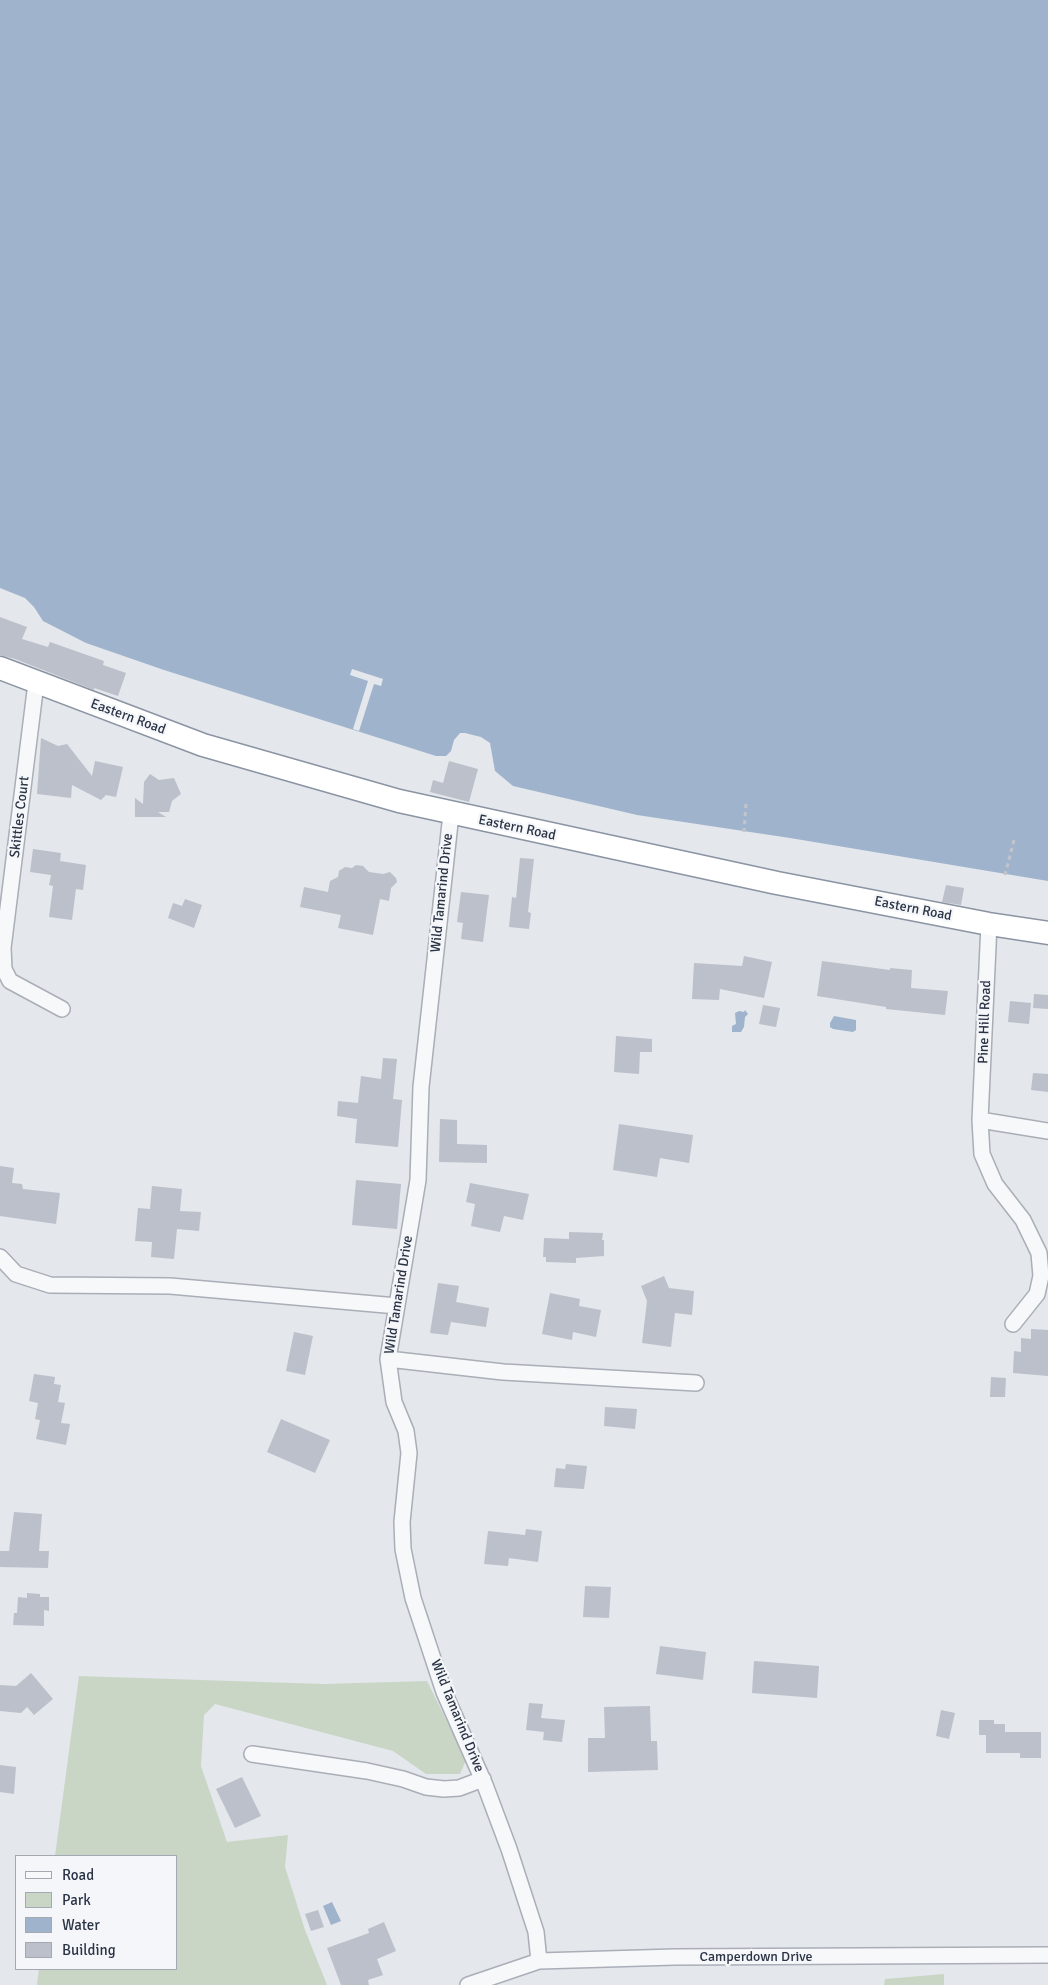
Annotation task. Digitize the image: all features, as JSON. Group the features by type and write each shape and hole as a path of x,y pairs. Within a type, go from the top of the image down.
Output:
{"highway":[{"name":"Eastern Road","path":"0,668 203,745 399,801 451,814 777,883 989,924 1048,933"}],"street":[{"name":"Skittles Court","path":"36,683 4,948 4,969 10,981 62,1008"},
{"name":"Wild Tamarind Drive","path":"451,814 420,1087 418,1180 402,1265 388,1359 394,1402 406,1432 409,1453 402,1522 403,1549 413,1598 444,1692 483,1779 509,1849 536,1932 539,1961"},
{"name":"Pine Hill Road","path":"989,924 980,1120 982,1154 995,1184 1023,1220 1039,1253 1041,1276 1037,1294 1013,1324"},
{"path":"980,1120 1048,1131"},
{"path":"0,1257 16,1274 50,1285 170,1286 397,1306"},
{"path":"388,1359 503,1372 696,1383"},
{"path":"252,1754 366,1771 403,1779 426,1787 444,1789 458,1788 483,1779"},
{"name":"Camperdown Drive","path":"468,1985 539,1961 675,1957 1048,1955"}],"path":[{"path":"744,832 746,804"},
{"path":"1004,874 1014,840"}],"green space":[{"path":"79,1676 324,1684 427,1681 466,1760 460,1774 426,1774 393,1751 215,1704 204,1715 201,1766 227,1842 288,1835 285,1867 305,1930 327,1985 37,1985 39,1970 178,1970 178,1855 55,1855"},
{"path":"944,1974 944,1985 884,1985 885,1979"}],"water":[{"path":"0,0 1048,0 1048,881 790,838 637,815 513,786 495,771 490,743 481,737 460,733 454,740 451,751 446,756 436,756 164,670 86,643 43,621 34,607 25,598 0,588"},
{"path":"745,1010 748,1014 745,1017 744,1027 741,1032 732,1032 732,1026 736,1024 735,1013 739,1011 744,1012"},
{"path":"834,1016 856,1020 856,1030 853,1032 833,1029 830,1027 830,1023"},
{"path":"332,1902 341,1921 331,1925 323,1906"}],"pier":[{"path":"352,669 383,679 381,686 374,684 359,731 353,729 368,681 350,675"}],"building":[{"path":"0,617 27,627 22,639 48,647 50,642 104,661 103,665 126,673 118,696 94,688 94,690 0,655"},
{"path":"41,738 58,746 67,744 92,776 95,761 123,767 116,797 106,795 101,800 72,785 71,798 37,794"},
{"path":"449,761 478,769 469,802 430,792 433,780 443,783"},
{"path":"150,774 159,780 174,778 181,794 172,801 169,812 158,812 166,817 135,817 135,798 143,804 144,782"},
{"path":"33,849 61,853 60,861 86,865 83,890 76,889 72,920 49,917 53,886 49,885 51,875 30,872"},
{"path":"520,858 534,859 528,912 531,913 529,929 509,927 512,897 516,898"},
{"path":"356,865 363,866 369,872 383,874 390,872 397,882 391,888 389,901 380,899 373,935 338,928 341,915 300,907 304,887 328,892 330,881 338,877 339,871 345,867 352,868"},
{"path":"946,885 964,888 961,905 942,902"},
{"path":"461,892 489,895 483,942 461,939 463,923 457,922"},
{"path":"185,899 202,905 194,928 168,918 173,903 182,906"},
{"path":"744,956 772,962 764,998 720,989 719,1000 692,999 694,963 742,966"},
{"path":"822,961 890,970 890,968 912,970 911,988 948,991 945,1015 886,1009 886,1007 817,996"},
{"path":"1034,994 1048,995 1048,1009 1033,1008"},
{"path":"1010,1001 1031,1003 1029,1024 1008,1022"},
{"path":"763,1005 780,1008 776,1027 759,1024"},
{"path":"616,1036 652,1039 652,1052 640,1052 639,1074 614,1072"},
{"path":"383,1058 397,1059 393,1099 402,1100 398,1147 355,1143 357,1119 337,1116 338,1101 358,1103 361,1076 381,1079"},
{"path":"1033,1073 1048,1074 1048,1092 1031,1090"},
{"path":"440,1119 457,1120 457,1144 487,1145 487,1163 439,1162"},
{"path":"619,1124 693,1135 689,1163 660,1158 657,1177 613,1170"},
{"path":"0,1166 14,1168 12,1183 22,1184 23,1189 60,1193 56,1224 0,1216"},
{"path":"356,1180 401,1184 397,1229 352,1225"},
{"path":"470,1183 529,1194 523,1220 504,1216 500,1232 471,1226 475,1204 466,1202"},
{"path":"152,1186 182,1189 180,1211 201,1212 199,1231 177,1229 174,1259 151,1257 152,1242 135,1241 138,1208 150,1209"},
{"path":"569,1232 603,1233 604,1256 576,1258 576,1263 546,1262 546,1257 543,1257 544,1238 569,1239"},
{"path":"664,1276 669,1288 694,1291 692,1315 675,1313 671,1347 642,1343 647,1301 641,1286"},
{"path":"438,1283 459,1286 456,1302 489,1308 486,1327 451,1322 448,1335 430,1333"},
{"path":"550,1293 580,1299 579,1306 601,1310 596,1337 573,1332 572,1340 542,1334"},
{"path":"1031,1329 1048,1330 1048,1376 1013,1373 1014,1351 1021,1352 1021,1338 1031,1339"},
{"path":"294,1332 313,1336 305,1375 286,1371"},
{"path":"34,1374 55,1377 54,1384 61,1385 58,1402 65,1403 61,1423 70,1424 66,1445 36,1439 40,1420 35,1419 38,1403 29,1401"},
{"path":"991,1377 1006,1378 1005,1397 990,1397"},
{"path":"605,1407 637,1409 635,1429 604,1426"},
{"path":"281,1419 330,1440 315,1473 267,1452"},
{"path":"566,1464 587,1466 584,1489 554,1487 556,1468 565,1469"},
{"path":"14,1512 42,1514 39,1551 49,1551 48,1568 0,1567 0,1551 9,1551"},
{"path":"526,1529 542,1531 538,1562 509,1558 508,1566 484,1564 488,1531 525,1535"},
{"path":"585,1586 611,1587 609,1618 583,1617"},
{"path":"27,1593 40,1594 40,1597 49,1597 49,1611 44,1610 44,1626 13,1625 14,1613 17,1613 18,1597 27,1598"},
{"path":"660,1646 706,1652 703,1680 656,1674"},
{"path":"754,1661 819,1666 817,1698 752,1693"},
{"path":"31,1673 53,1699 34,1715 27,1707 21,1713 0,1711 0,1685 16,1686"},
{"path":"529,1703 543,1704 541,1718 565,1720 562,1742 543,1740 544,1732 526,1730"},
{"path":"650,1706 651,1741 657,1741 658,1770 588,1772 588,1738 605,1738 604,1707"},
{"path":"941,1710 955,1713 949,1739 936,1736"},
{"path":"979,1720 994,1720 994,1724 1005,1724 1005,1732 1041,1732 1041,1758 1020,1758 1020,1753 986,1753 986,1735 979,1735"},
{"path":"0,1765 16,1767 14,1794 0,1792"},
{"path":"242,1777 261,1816 235,1828 216,1789"},
{"path":"318,1910 324,1927 311,1931 305,1914"},
{"path":"384,1922 396,1951 377,1959 383,1975 368,1980 369,1985 341,1985 327,1948 369,1933 368,1929"}]}
